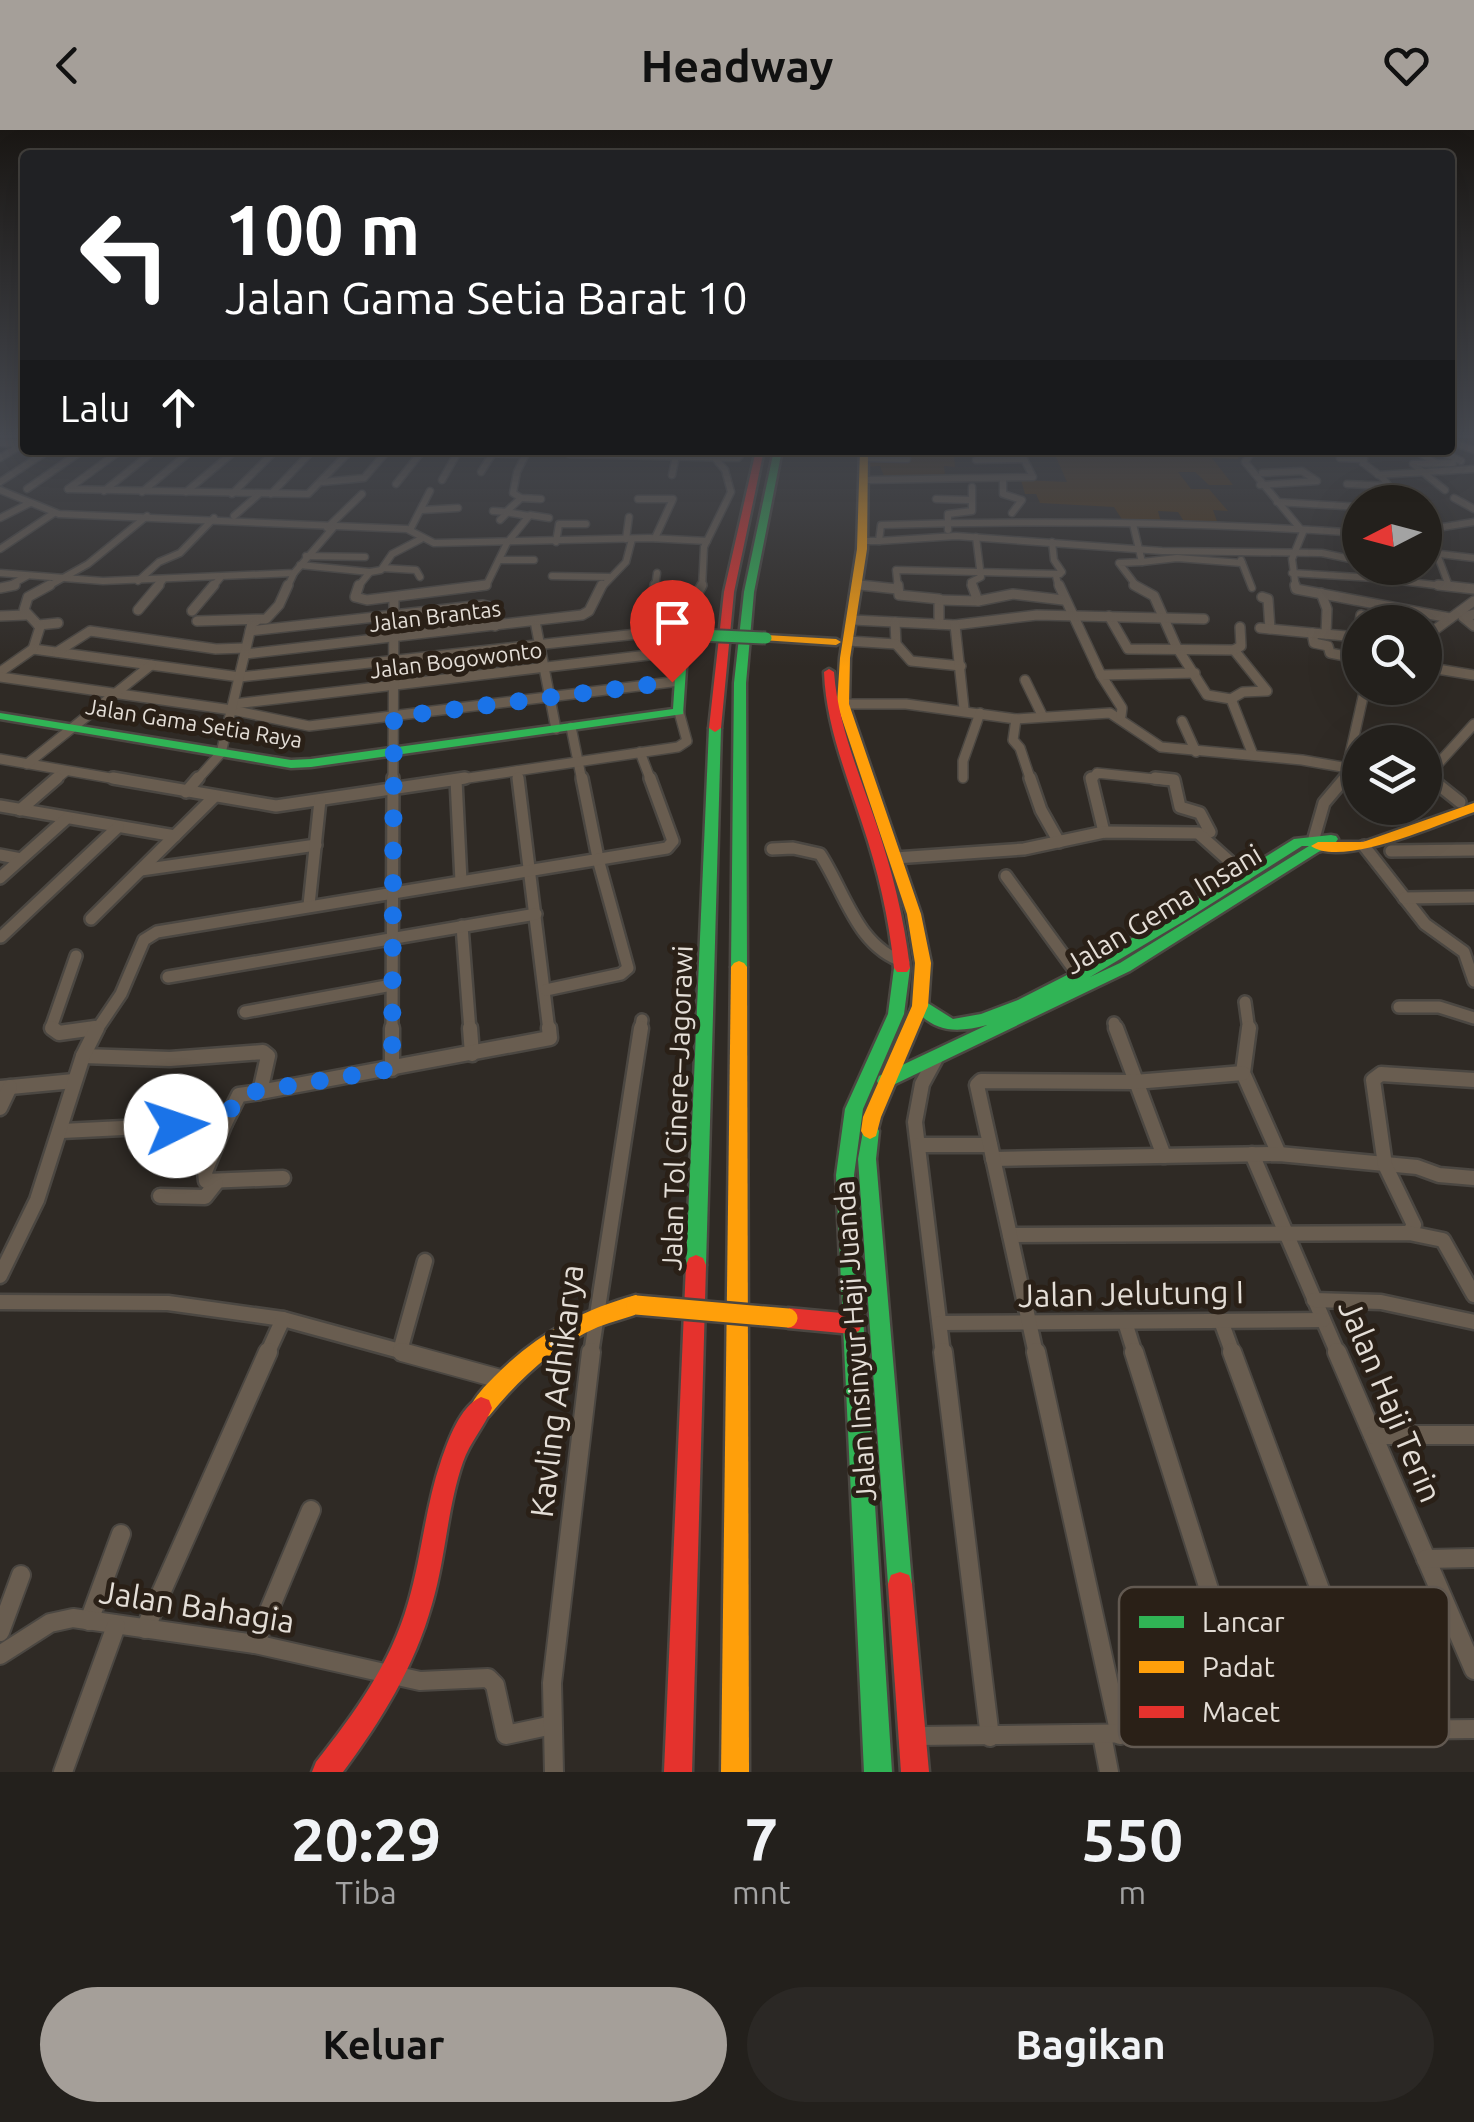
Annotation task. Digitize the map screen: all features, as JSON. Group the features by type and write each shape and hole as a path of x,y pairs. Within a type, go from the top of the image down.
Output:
{"main road":[{"name":"Jalan Tol Cinere–Jagorawi","path":"678,1772 717,682 743,514"},
{"name":"Jalan Tol Cinere–Jagorawi","path":"735,1772 740,683 750,592 766,514"},
{"name":"Jalan Insinyur Haji Juanda","path":"856,514 842,642 843,704 921,941 924,984 920,1006 872,1117 866,1159 915,1772"},
{"name":"Jalan Insinyur Haji Juanda","path":"868,514 871,541 852,620 829,668 829,705 896,916 904,962 900,1002 857,1101 848,1136 845,1204 878,1772"},
{"path":"679,712 687,638 842,642"},
{"name":"Jalan Gama Setia Raya","path":"0,716 302,764 679,712"},
{"name":"Jalan Gema Insani","path":"885,1081 975,1041 1246,876 1316,842 1360,842 1469,802"},
{"name":"Jalan Gema Insani","path":"963,1026 988,1020 1125,966 1291,854"},
{"path":"920,1006 939,1021 963,1026 975,1041"},
{"path":"326,1772 358,1730 392,1674 425,1586 450,1460 469,1422 504,1380 596,1314 636,1305 852,1324"}],"street":[{"path":"0,550 54,514 214,518 410,530 434,543 655,538 707,541"},
{"path":"197,621 267,618 279,605 306,556 344,514"},
{"path":"410,530 420,514"},
{"path":"500,520 506,514"},
{"path":"517,514 549,518"},
{"path":"655,538 666,514"},
{"path":"716,527 717,514"},
{"path":"32,649 240,677 540,644 687,638 684,614 702,586 702,557 721,514"},
{"path":"950,536 946,524 948,514 952,514"},
{"path":"1287,514 1303,532"},
{"path":"58,623 38,625 26,614 24,604 28,597 88,564 147,516"},
{"path":"370,572 355,590 355,597 362,600 482,588 507,543 530,516"},
{"path":"628,517 629,539"},
{"path":"138,580 159,562 180,553 214,518"},
{"path":"1442,527 1474,522"},
{"path":"556,542 558,524 586,524"},
{"path":"1134,524 1142,562"},
{"path":"871,541 881,525 1176,524 1342,533"},
{"path":"1176,524 1200,550"},
{"path":"1228,526 1252,588"},
{"path":"1303,532 1294,542 1292,574 1296,590 1450,618"},
{"path":"871,541 950,536 1342,555"},
{"path":"976,537 982,577 971,582 978,601"},
{"path":"382,568 388,557 421,539"},
{"name":"Jalan Brantas","path":"57,652 89,630 246,651 394,639 585,614 609,578 626,562 629,539"},
{"path":"1052,542 1060,574"},
{"path":"1442,554 1474,558"},
{"path":"306,556 365,557"},
{"path":"1234,650 1267,691 1244,692 1240,698 1231,699 1209,696 1177,648 1154,596 1136,588 1119,563 1190,558 1242,563"},
{"path":"499,560 534,560"},
{"path":"1442,561 1449,586"},
{"path":"0,573 163,580 297,569 370,572 382,568 416,570 420,576"},
{"path":"1060,574 898,570 897,588 900,596 939,600 978,601 1012,594 1064,600"},
{"path":"657,574 654,593 696,600"},
{"path":"1060,574 1056,576 1064,600 1122,708 1121,716"},
{"path":"1292,574 1342,576"},
{"path":"0,588 12,587 27,576"},
{"path":"552,576 609,578"},
{"path":"192,611 221,577"},
{"path":"138,610 163,580"},
{"path":"1440,585 1474,589"},
{"path":"859,586 897,588"},
{"path":"1321,593 1327,609 1326,634"},
{"path":"392,1069 394,597"},
{"path":"1262,598 1268,600 1265,628 1342,636"},
{"path":"939,600 939,624"},
{"path":"1442,624 1474,600"},
{"path":"250,631 487,605 495,626"},
{"path":"0,616 26,614"},
{"path":"1474,614 1464,615 1474,626"},
{"path":"852,620 980,625 1037,615 1204,619"},
{"path":"1109,616 1128,649 1234,650 1242,646 1240,628"},
{"path":"186,792 221,752 250,631 256,621"},
{"path":"535,621 550,695 578,762 626,970 546,990"},
{"path":"895,622 896,644 911,661 962,666"},
{"path":"0,675 32,649 38,625"},
{"path":"955,625 964,710"},
{"path":"1312,634 1314,643 1342,655"},
{"name":"Jalan Bogowonto","path":"233,707 544,666 687,638"},
{"path":"842,642 896,644"},
{"path":"192,671 216,649"},
{"path":"27,764 151,665"},
{"path":"1442,670 1474,675"},
{"path":"1101,674 1194,673"},
{"path":"0,675 116,694 233,707 309,726 680,680"},
{"path":"1025,680 1042,715"},
{"path":"1231,699 1253,755"},
{"path":"843,704 892,703 1016,719 1042,715 1121,716 1146,743 1196,752 1306,758 1342,767"},
{"path":"0,759 268,806 686,743 679,712"},
{"path":"963,778 963,761 980,713"},
{"path":"1016,719 1012,740 1020,748 1041,810 1059,842"},
{"path":"1182,721 1196,752"},
{"path":"1469,802 1427,776 1474,724"},
{"path":"3,1266 37,1200 62,1132 83,1056 96,1028 121,994 150,934 598,856 660,850 672,841 640,752"},
{"path":"20,810 66,771"},
{"path":"283,1178 216,1183 204,1178 239,1095 550,1038 517,771"},
{"path":"895,858 1004,852 1104,832 1210,832 1200,813 1180,807 1174,780 1097,773 1090,777 1104,832"},
{"path":"456,780 461,881"},
{"path":"1316,842 1326,800 1342,787"},
{"path":"92,920 215,796"},
{"path":"309,905 320,800"},
{"path":"0,806 175,836"},
{"path":"0,878 67,818"},
{"path":"0,937 118,827"},
{"path":"1201,834 1246,876"},
{"path":"1360,842 1426,924 1467,949 1474,980"},
{"path":"141,870 316,846"},
{"path":"772,849 793,848 820,854 844,900 874,944 892,959 904,962"},
{"path":"1391,851 1474,850"},
{"path":"0,856 21,859"},
{"path":"1006,876 1078,975"},
{"path":"1404,898 1474,897"},
{"path":"168,977 536,914"},
{"path":"462,926 472,1054"},
{"path":"76,956 50,1028 59,1032 96,1028"},
{"path":"245,1012 392,985"},
{"path":"1245,1002 1250,1035 1243,1072 1279,1154"},
{"path":"1399,1007 1440,1007 1474,1018"},
{"name":"Kavling Adhikarya","path":"554,1772 552,1683 596,1314 642,1020"},
{"path":"1114,1024 1164,1156"},
{"path":"83,1056 170,1058 262,1052 268,1056 260,1092"},
{"path":"935,1060 916,1106 930,1145 990,1737"},
{"path":"1109,1772 1111,1735 978,1082 1135,1082 1243,1072"},
{"path":"1409,1234 1414,1225 1385,1165 1373,1084 1376,1075 1474,1080"},
{"path":"0,1108 5,1088 74,1081"},
{"path":"62,1132 225,1123"},
{"path":"930,1145 992,1152 1279,1154 1474,1178"},
{"name":"Jalan Haji Terin","path":"1252,1154 1438,1587"},
{"path":"160,1196 205,1197 216,1183"},
{"path":"1010,1235 1409,1234 1444,1240 1474,1294"},
{"path":"400,1351 425,1261"},
{"path":"1314,1300 1381,1302 1474,1322"},
{"path":"0,1302 168,1303 283,1319 504,1380"},
{"path":"145,1629 283,1319"},
{"name":"Jalan Jelutung I","path":"950,1324 1323,1320"},
{"path":"1222,1321 1320,1587"},
{"path":"1125,1322 1208,1587"},
{"path":"1373,1435 1474,1435"},
{"path":"255,1644 312,1510"},
{"path":"90,1621 121,1534"},
{"path":"1426,1559 1474,1558"},
{"path":"0,1632 20,1576"},
{"name":"Jalan Haji Terin","path":"1449,1612 1474,1670"},
{"name":"Jalan Bahagia","path":"0,1655 50,1623 73,1618 255,1644 420,1681 488,1678 495,1684 506,1734 548,1726"},
{"path":"64,1772 116,1626"},
{"path":"1449,1729 1474,1729"},
{"path":"912,1736 1119,1735"}],"shaded area":[{"path":"1118,514 1159,514 1161,523 1123,521"},
{"path":"1179,514 1214,514 1218,524 1185,523"}],"traffic: fast":[{"path":"739,967 740,683 749,592 765,514"},
{"path":"0,716 291,764 311,763 679,712 683,635 699,635"},
{"path":"699,635 766,638"},
{"path":"696,1265 715,728"},
{"path":"920,1006 953,1025 982,1020 1024,1004 1126,950 1299,842 1331,839"},
{"path":"885,1081 1125,967 1318,846"},
{"path":"878,1772 845,1175 854,1109 896,1014 902,968"},
{"path":"870,1131 867,1159 900,1584"}],"traffic: slow":[{"path":"863,514 843,704 914,914 923,963 920,1006 872,1117 870,1131"},
{"path":"766,638 836,642"},
{"path":"1318,846 1364,846 1474,807"},
{"path":"735,1772 739,967"},
{"path":"481,1408 514,1372 550,1343 591,1320 636,1305"},
{"path":"636,1305 788,1318"}],"traffic: jam":[{"path":"715,728 729,592 746,514"},
{"path":"829,672 836,724 888,887 902,968"},
{"path":"678,1772 696,1265"},
{"path":"788,1318 852,1324"},
{"path":"326,1772 368,1713 403,1650 420,1604 447,1478 466,1430 481,1408"},
{"path":"900,1584 915,1772"}],"route":[{"path":"176,1126 225,1123 235,1100 246,1093 392,1069 394,717 672,682"}]}
